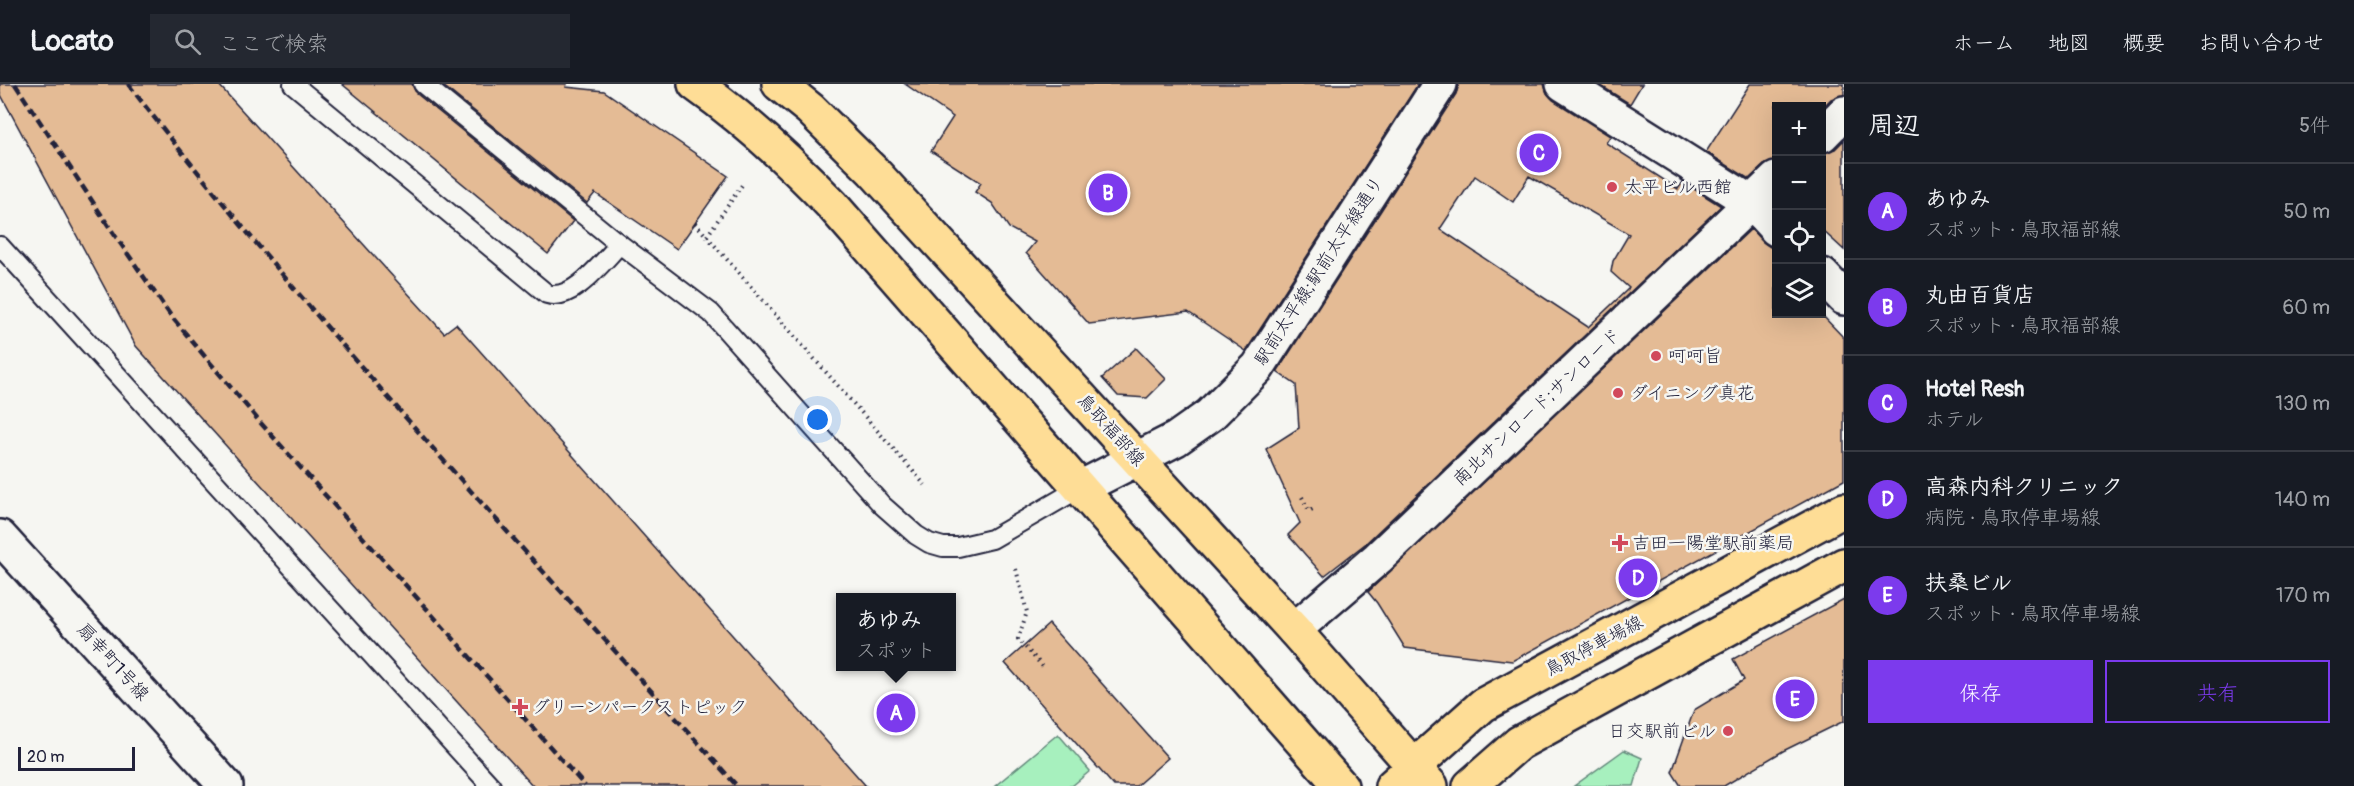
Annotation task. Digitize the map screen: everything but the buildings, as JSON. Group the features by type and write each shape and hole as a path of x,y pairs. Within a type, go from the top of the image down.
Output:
{"main road":[{"name":"鳥取福部線","path":"779,84 810,109 873,171 1294,630 1413,779"},
{"path":"710,88 771,143 833,206 1341,786"},
{"name":"鳥取停車場線","path":"1413,779 1484,705 1844,510"},
{"path":"1470,786 1519,743 1844,565"}],"street":[{"name":"駅前太平線;駅前太平線通り","path":"1080,488 1176,439 1210,415 1258,367 1440,84"},
{"path":"1563,84 1752,203 1772,225"},
{"path":"1826,130 1844,113"},
{"name":"南北サンロード;サンロード","path":"1294,630 1378,558 1772,183"},
{"path":"1826,280 1844,298"},
{"name":"扇幸町1号線","path":"0,537 226,786"}],"lane":[{"path":"293,84 548,294 561,296 575,288 620,244"},
{"path":"423,84 620,244 711,313 893,516 916,536 943,547 958,547 992,539 1080,488"},
{"path":"0,246 491,786"}],"path":[{"path":"707,236 744,182"},
{"path":"695,224 925,485"},
{"path":"1302,497 1309,511 1315,508"},
{"path":"1016,569 1027,612 1018,639 1045,669"}],"green space":[{"path":"1058,734 1090,771 1072,786 995,786"},
{"path":"1624,750 1642,758 1634,786 1574,786"}],"railway":[{"path":"15,84 171,316 259,421 585,786"},
{"path":"128,84 274,265 426,441 737,786"}],"place":[{"name":"Hotel Resh","path":"1539,153"},
{"name":"太平ビル西館","path":"1612,187"},
{"name":"丸由百貨店","path":"1108,193"},
{"name":"呵呵旨","path":"1656,356"},
{"name":"ダイニング真花","path":"1618,393"},
{"name":"吉田一陽堂駅前薬局","path":"1620,543"},
{"name":"高森内科クリニック","path":"1638,578"},
{"name":"扶桑ビル","path":"1795,699"},
{"name":"グリーンパークストピック","path":"520,707"},
{"name":"あゆみ","path":"896,713"},
{"name":"日交駅前ビル","path":"1728,731"}]}
